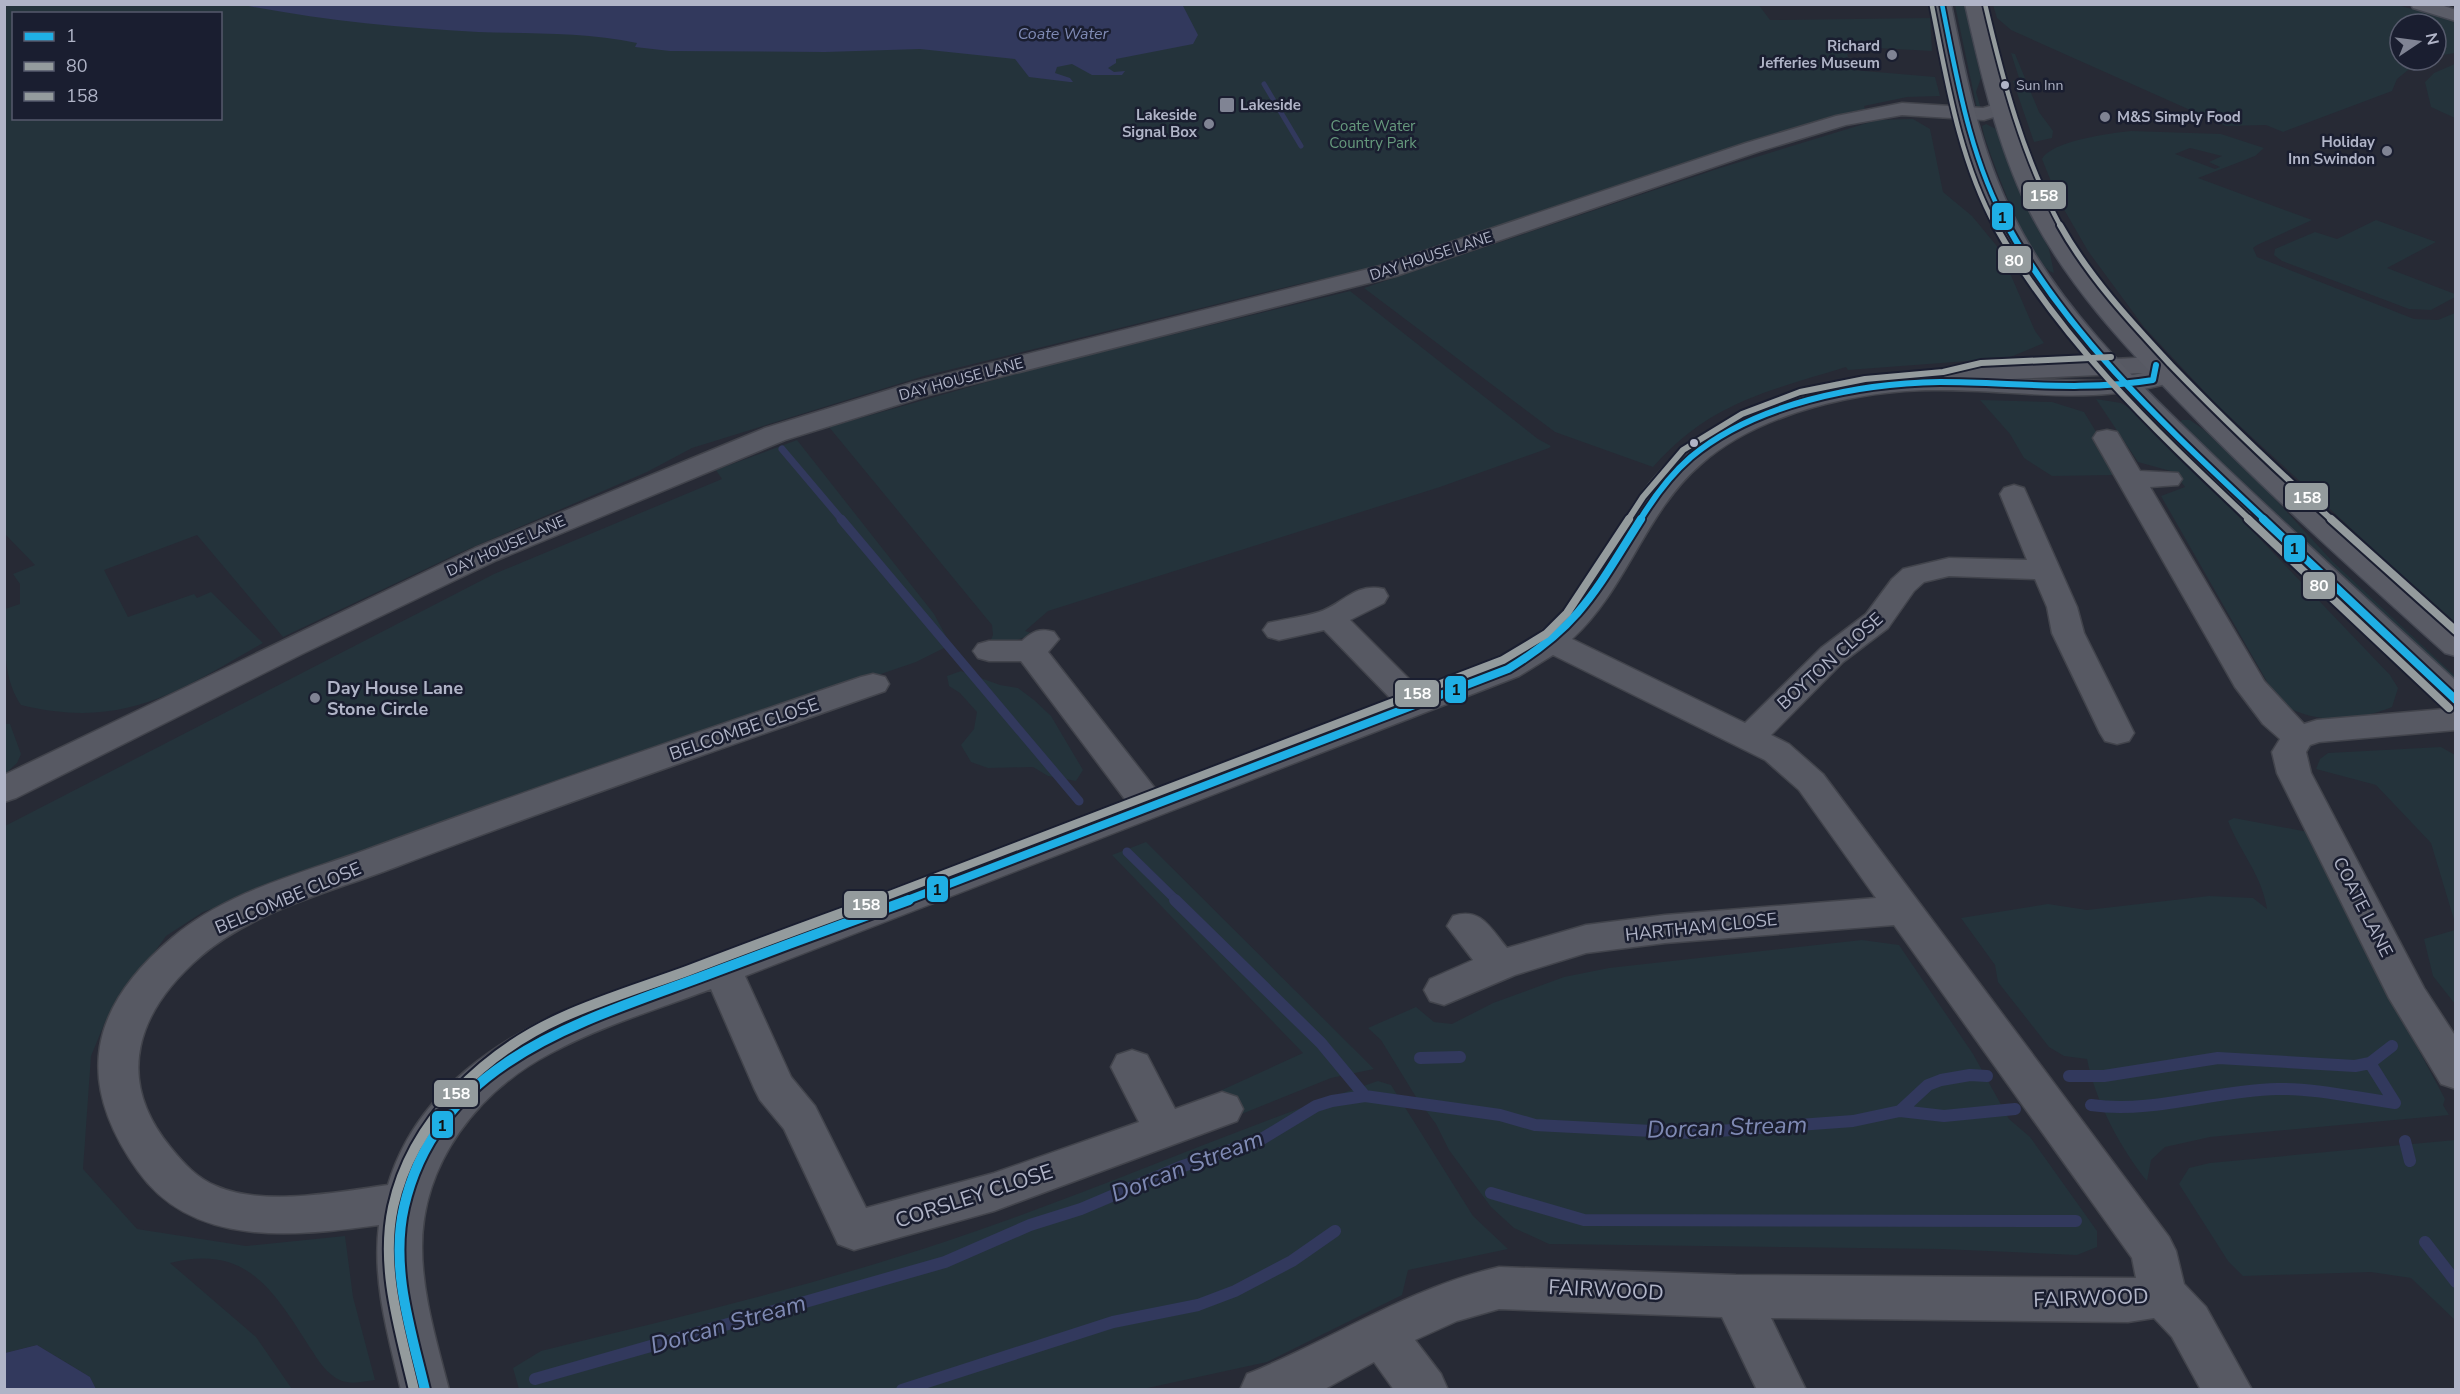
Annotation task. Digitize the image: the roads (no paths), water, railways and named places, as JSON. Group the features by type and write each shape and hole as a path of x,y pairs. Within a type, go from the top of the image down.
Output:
{"main road":[{"path":"1942,4 1966,112 1990,188 2018,244 2057,304 2119,376 2277,532 2456,700"},
{"path":"1974,4 2000,109 2019,162 2054,235 2093,290 2156,365 2265,473 2456,646"},
{"path":"2419,4 2456,16"}],"street":[{"name":"DAY HOUSE LANE","path":"4,790 291,647 486,554 776,434 920,388 1351,282 1486,239 1804,130 1891,110 1990,113 2000,109"},
{"path":"425,1389 399,1262 400,1222 404,1202 419,1161 441,1123 476,1084 511,1056 567,1027 722,970 1508,669 1552,642 1575,620 1652,503 1690,458 1747,423 1803,402 1867,389 1945,382 2047,389 2119,376 2153,380 2156,375 2156,365"},
{"path":"2107,438 2251,687 2275,716 2298,737 2317,731 2456,719"},
{"path":"2132,479 2168,479"},
{"path":"2014,494 2062,607 2068,633 2117,733"},
{"name":"BOYTON CLOSE","path":"1750,737 1832,654 1877,621 1903,585 1914,574 1949,567 2046,570"},
{"path":"1279,630 1330,619 1353,604 1373,596"},
{"path":"1330,619 1416,705"},
{"name":"FAIRWOOD","path":"1264,1389 1310,1374 1381,1333 1438,1307 1478,1292 1499,1288 1542,1287 1736,1296 2127,1301 2163,1295 2153,1251 1811,782 1777,752 1750,737 1552,642"},
{"path":"989,651 1036,645 1150,807"},
{"name":"BELCOMBE CLOSE","path":"404,1202 313,1213 254,1214 220,1206 195,1196 171,1180 155,1161 129,1115 118,1085 116,1060 126,1022 173,959 196,939 225,922 324,880 479,821 857,699"},
{"name":"COATE LANE","path":"2298,737 2289,752 2294,774 2409,998 2456,1072"},
{"name":"HARTHAM CLOSE","path":"1443,990 1499,965 1564,944 1604,936 1699,926 1906,910"},
{"path":"1466,926 1499,965"},
{"name":"CORSLEY CLOSE","path":"722,970 775,1088 800,1118 854,1230 919,1217 974,1200 1222,1109"},
{"path":"1132,1067 1164,1130"},
{"path":"2163,1295 2189,1322 2228,1389"},
{"path":"1736,1296 1782,1389"},
{"path":"1381,1333 1424,1389"}],"water":[{"name":"Coate Water","path":"1182,4 1198,35 1193,44 1116,59 1116,63 1108,68 1114,72 1125,71 1122,75 1092,75 1072,64 1057,67 1055,73 1070,78 1073,82 1029,77 1015,59 920,49 825,52 670,51 635,47 637,43 617,39 389,26 243,5"},
{"path":"37,1345 90,1377 96,1389 5,1389 5,1353"}],"waterway":[{"path":"1264,84 1301,146"},
{"path":"782,449 842,520"},
{"path":"841,519 1079,801"},
{"path":"1127,852 1177,901"},
{"path":"1175,900 1321,1043 1365,1096"},
{"name":"Dorcan Stream","path":"2370,1063 2392,1046"},
{"path":"1420,1058 1460,1057"},
{"name":"Dorcan Stream","path":"2069,1076 2104,1076 2218,1058 2355,1066 2370,1063"},
{"path":"2091,1105 2138,1106 2277,1089 2321,1092 2395,1103 2370,1063"},
{"name":"Dorcan Stream","path":"1900,1111 1928,1085 1941,1080 1970,1075 1987,1076"},
{"name":"Dorcan Stream","path":"535,1379 945,1262 1030,1225 1081,1209 1180,1167 1260,1140 1316,1106 1365,1096"},
{"name":"Dorcan Stream","path":"1365,1096 1500,1115 1535,1125 1691,1133 1853,1121 1900,1111"},
{"path":"1900,1111 1944,1116 2015,1109"},
{"path":"2405,1141 2410,1161"},
{"path":"1491,1193 1584,1220 2076,1221"},
{"path":"902,1390 1113,1322 1198,1305 1235,1291 1292,1261 1335,1231"},
{"path":"2425,1242 2456,1282"}],"place":[{"name":"Richard Jefferies Museum","path":"1892,55"},
{"name":"Sun Inn","path":"2005,85"},
{"name":"Lakeside","path":"1227,105"},
{"name":"M&S Simply Food","path":"2105,117"},
{"name":"Lakeside Signal Box","path":"1209,124"},
{"name":"Holiday Inn Swindon","path":"2387,151"},
{"name":"Day House Lane Stone Circle","path":"315,698"}],"park label":[{"name":"Coate Water Country Park","path":"1373,134"}]}
